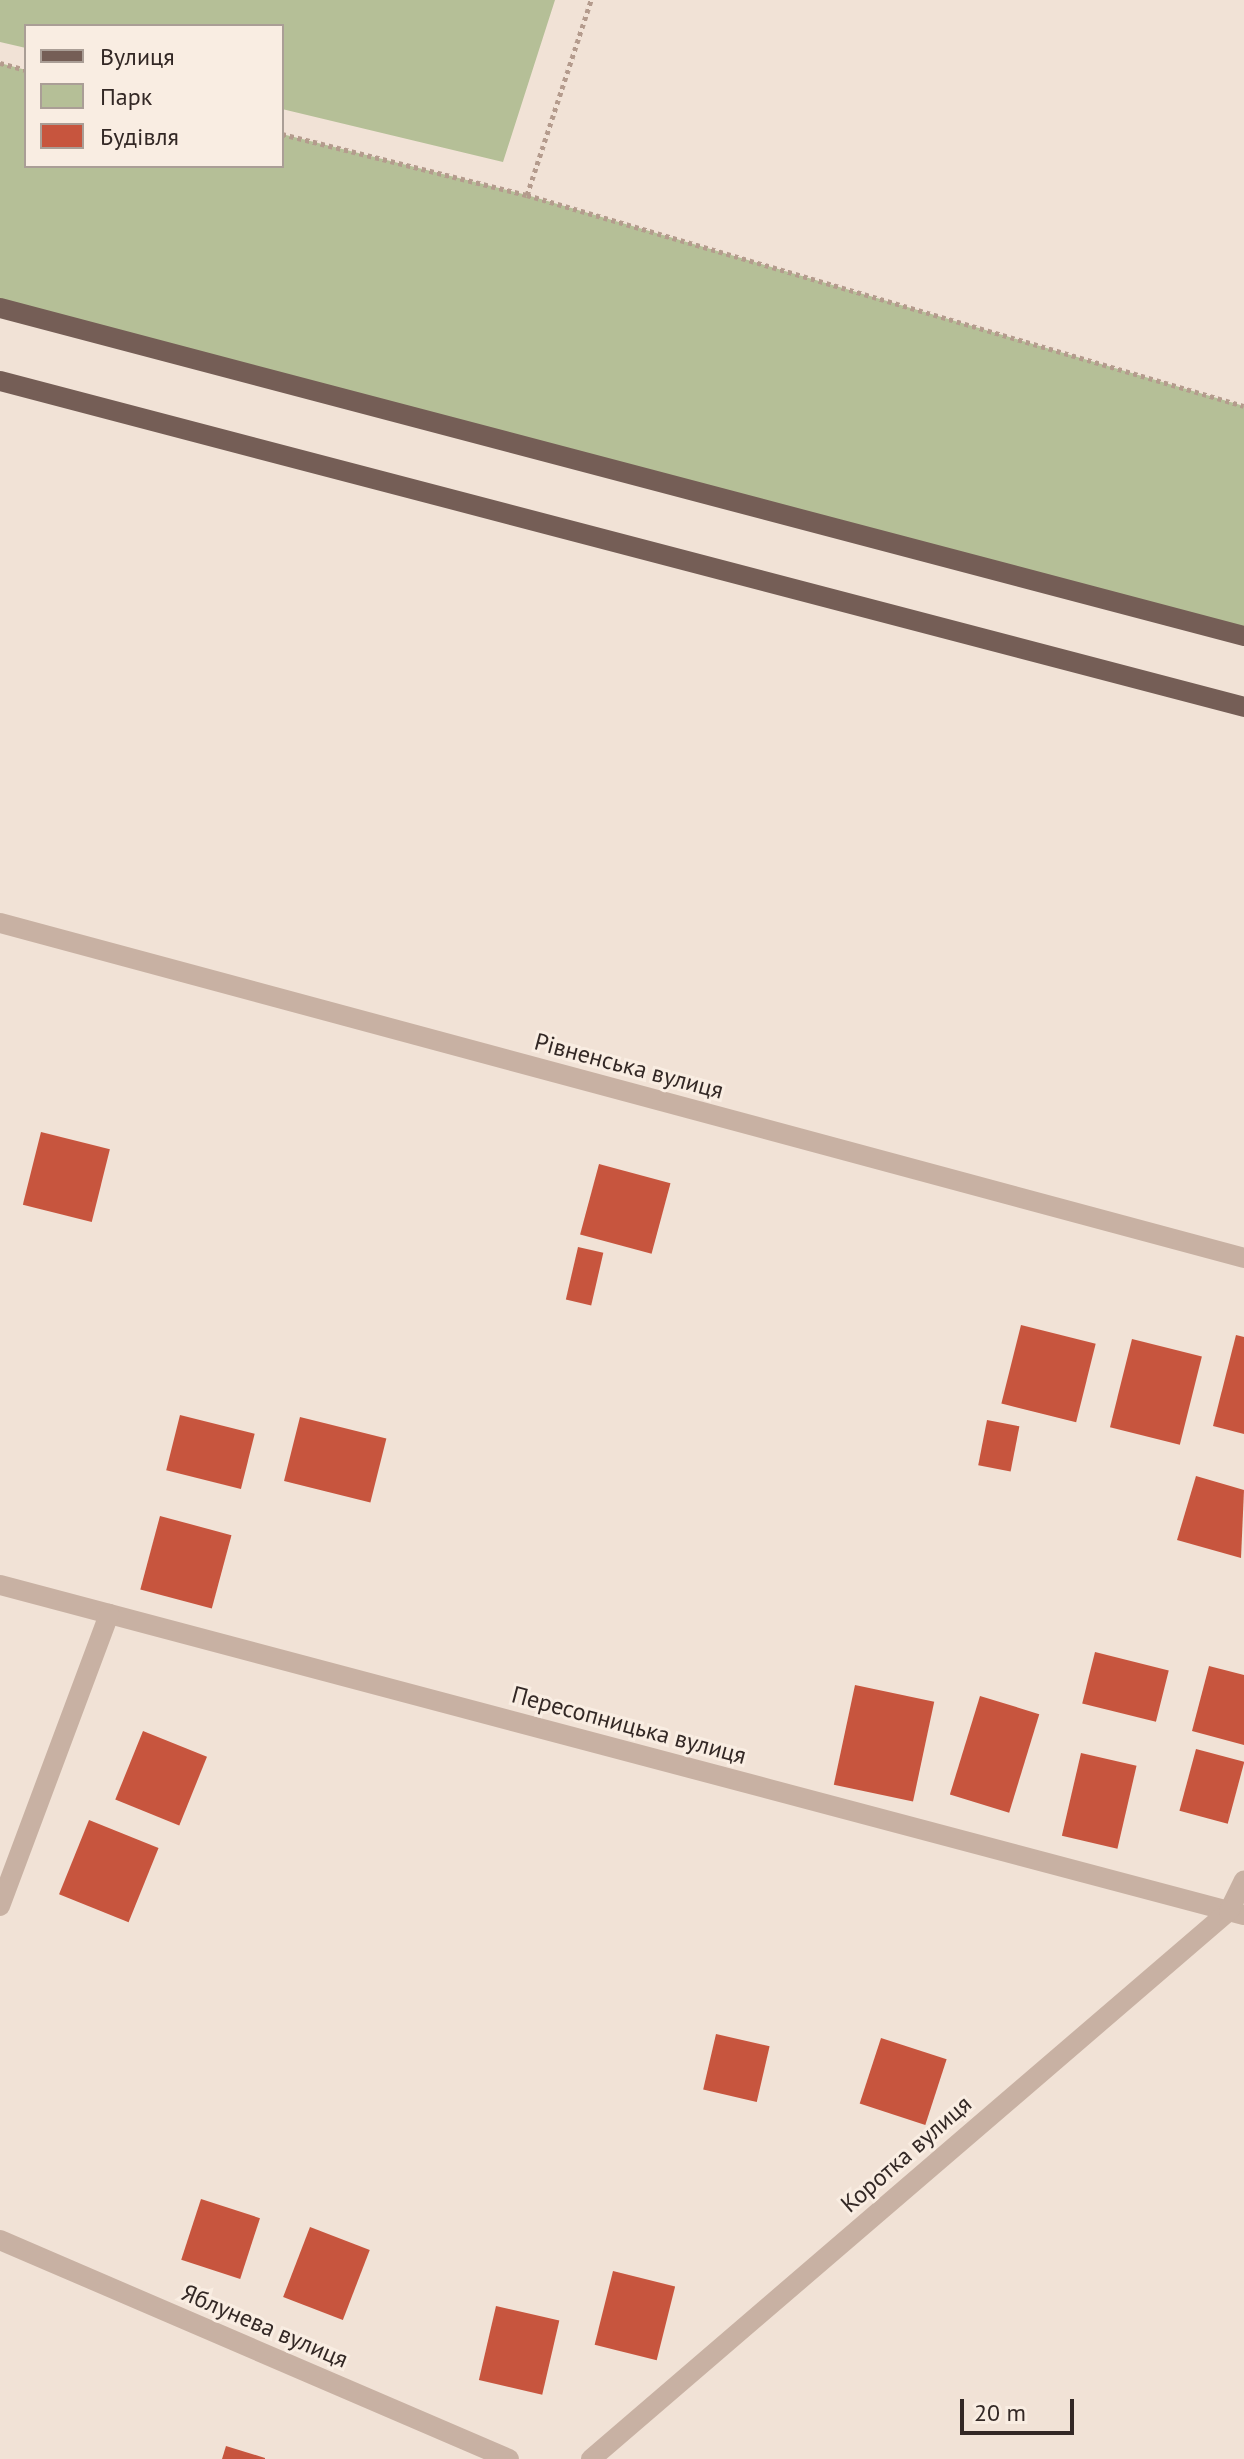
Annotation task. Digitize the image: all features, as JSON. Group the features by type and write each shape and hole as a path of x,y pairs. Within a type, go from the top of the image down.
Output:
{"main road":[{"path":"0,308 1244,636"},
{"path":"0,381 1244,707"}],"street":[{"name":"Рівненська вулиця","path":"0,923 1244,1258"},
{"name":"Пересопницька вулиця","path":"0,1585 1236,1913"},
{"path":"0,1906 109,1614"},
{"name":"Коротка вулиця","path":"591,2459 1236,1913 1244,1880"},
{"name":"Яблунева вулиця","path":"0,2240 509,2459"}],"path":[{"path":"527,195 591,0"},
{"path":"0,63 24,69"},
{"path":"284,134 527,195 1244,406"}],"green space":[{"path":"0,0 555,0 503,162 284,109 284,24 24,24 24,48 0,42"},
{"path":"0,63 24,69 24,168 284,168 284,134 527,195 1244,406 1244,636 0,308"}],"building":[{"path":"41,1132 110,1149 92,1222 23,1205"},
{"path":"599,1164 670,1183 652,1254 580,1235"},
{"path":"578,1247 603,1253 591,1305 566,1300"},
{"path":"1021,1325 1096,1344 1076,1422 1001,1404"},
{"path":"1236,1335 1244,1337 1244,1434 1213,1426"},
{"path":"1132,1339 1202,1356 1180,1445 1110,1427"},
{"path":"180,1415 255,1434 241,1489 166,1470"},
{"path":"300,1417 386,1439 370,1503 284,1481"},
{"path":"987,1420 1019,1426 1011,1471 978,1465"},
{"path":"1196,1476 1244,1490 1241,1558 1177,1540"},
{"path":"160,1516 231,1535 212,1609 140,1589"},
{"path":"1095,1652 1169,1670 1156,1722 1082,1703"},
{"path":"1209,1666 1244,1675 1244,1745 1192,1731"},
{"path":"855,1685 934,1702 913,1802 834,1785"},
{"path":"980,1696 1039,1714 1009,1813 950,1794"},
{"path":"143,1731 207,1757 179,1825 115,1800"},
{"path":"1196,1749 1244,1762 1228,1824 1179,1811"},
{"path":"1081,1753 1137,1766 1117,1849 1062,1836"},
{"path":"89,1820 159,1848 129,1922 59,1894"},
{"path":"716,2034 770,2046 757,2102 703,2090"},
{"path":"881,2038 947,2059 925,2125 860,2104"},
{"path":"201,2199 260,2218 240,2279 181,2260"},
{"path":"310,2227 370,2250 343,2320 283,2297"},
{"path":"613,2271 675,2286 657,2360 595,2345"},
{"path":"496,2306 559,2321 542,2395 479,2380"},
{"path":"226,2446 265,2458 265,2459 222,2459"}]}
